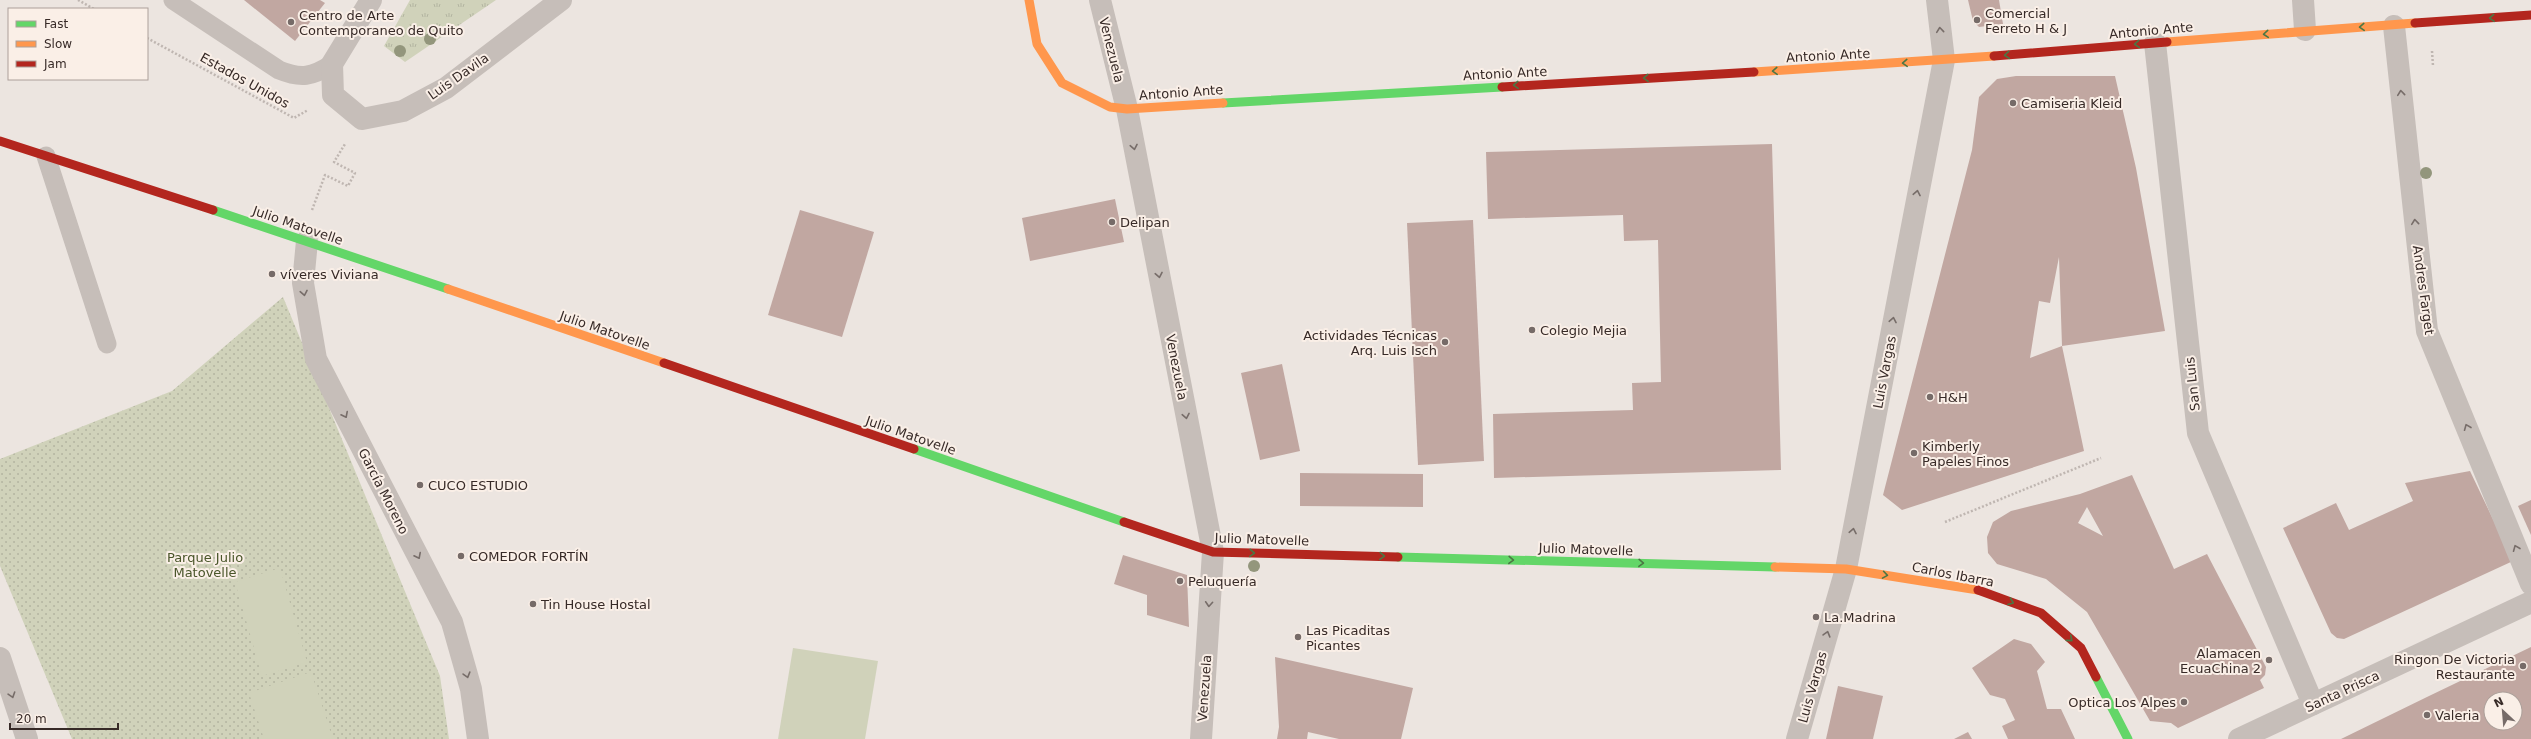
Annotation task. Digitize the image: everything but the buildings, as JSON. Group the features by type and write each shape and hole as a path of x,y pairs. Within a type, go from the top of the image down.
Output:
{"street":[{"path":"362,119 333,95 332,64 371,0"},
{"name":"Luis Davila","path":"362,119 403,112 446,88 561,0"},
{"path":"1029,0 1037,44 1062,83 1110,107 1127,109"},
{"name":"Venezuela","path":"1100,0 1127,109 1213,552 1201,739"},
{"name":"Luis Vargas","path":"1797,739 1846,569 1944,60 1937,0"},
{"path":"2303,0 2305,30"},
{"name":"Antonio Ante","path":"1127,109 1944,60 2305,30 2394,26 2531,15"},
{"name":"Andres Farget","path":"2394,26 2427,331 2531,584"},
{"name":"San Luis","path":"2155,43 2198,433 2313,704"},
{"name":"Julio Matovelle","path":"0,141 307,241 1213,552 1846,569"},
{"name":"García Moreno","path":"307,241 303,283 316,359 452,622 471,689 478,739"},
{"name":"Carlos Ibarra","path":"1846,569 1985,591 2041,613 2081,648 2128,739"},
{"name":"Santa Prisca","path":"2239,739 2531,602"},
{"path":"0,658 27,739"}],"lane":[{"path":"173,0 279,70 291,75 314,75 332,64"},
{"path":"46,156 107,344"}],"path":[{"path":"78,0 92,8"},
{"name":"Estados Unidos","path":"148,39 294,118 333,95"},
{"path":"307,241 313,204 325,175 348,186 355,173 334,162 362,119"},
{"path":"1945,522 2101,458"}],"green space":[{"path":"410,0 496,0 405,62 384,46"},
{"name":"Parque Julio Matovelle","path":"283,297 440,676 449,739 72,739 0,566 0,459 172,391"},
{"path":"280,568 307,662 262,676 235,582"},
{"path":"793,648 878,661 865,739 778,739"},
{"path":"311,672 333,739 264,739 249,693"}],"traffic: fast":[{"path":"1223,103 1502,87"},
{"path":"213,210 448,289"},
{"path":"914,449 1124,522"},
{"path":"1398,557 1775,567"},
{"path":"2096,677 2128,739"}],"traffic: slow":[{"path":"1029,0 1037,44 1062,83 1110,107 1127,109 1223,103"},
{"path":"2167,42 2415,23"},
{"path":"1754,72 1994,56"},
{"path":"448,289 664,363"},
{"path":"1775,567 1846,569 1978,590"}],"traffic: jam":[{"path":"2415,23 2531,15"},
{"path":"1994,56 2167,42"},
{"path":"1502,87 1754,72"},
{"path":"0,141 213,210"},
{"path":"664,363 914,449"},
{"path":"1124,522 1213,552 1398,557"},
{"path":"1978,590 2041,613 2081,648 2096,677"}],"place":[{"name":"Comercial Ferreto H & J","path":"1977,20"},
{"name":"Centro de Arte Contemporaneo de Quito","path":"291,22"},
{"name":"Camiseria Kleid","path":"2013,103"},
{"name":"Delipan","path":"1112,222"},
{"name":"víveres Viviana","path":"272,274"},
{"name":"Colegio Mejia","path":"1532,330"},
{"name":"Actividades Técnicas Arq. Luis Isch","path":"1445,342"},
{"name":"H&H","path":"1930,397"},
{"name":"Kimberly Papeles Finos","path":"1914,453"},
{"name":"CUCO ESTUDIO","path":"420,485"},
{"name":"COMEDOR FORTÍN","path":"461,556"},
{"name":"Peluquería","path":"1180,581"},
{"name":"Tin House Hostal","path":"533,604"},
{"name":"La.Madrina","path":"1816,617"},
{"name":"Las Picaditas Picantes","path":"1298,637"},
{"name":"Alamacen EcuaChina 2","path":"2269,660"},
{"name":"Ringon De Victoria Restaurante","path":"2523,666"},
{"name":"Optica Los Alpes","path":"2184,702"},
{"name":"Valeria","path":"2427,715"}]}
